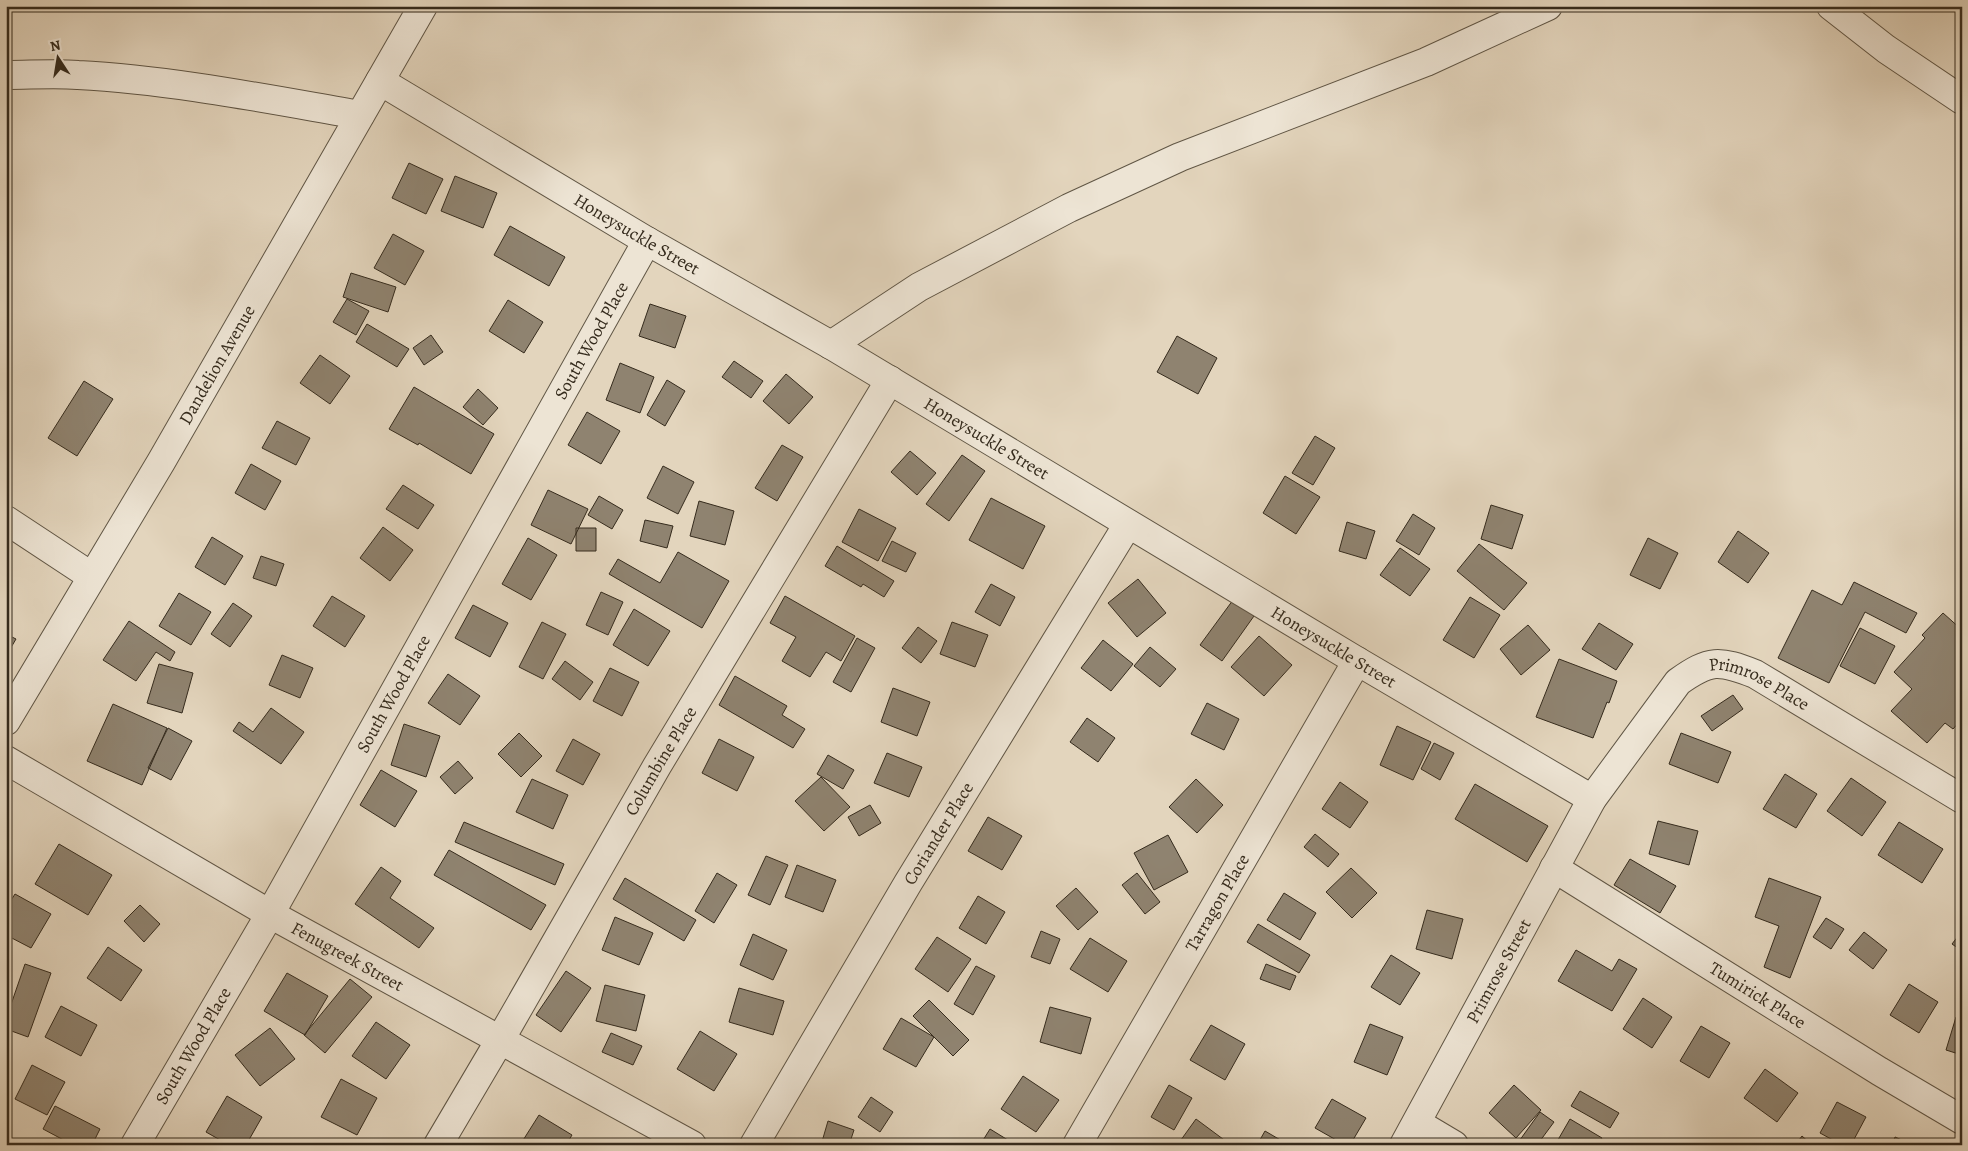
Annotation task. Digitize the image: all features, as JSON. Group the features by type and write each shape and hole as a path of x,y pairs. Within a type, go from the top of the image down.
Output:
{"street":[{"name":"Dandelion Avenue","path":"6,721 91,576 161,462 423,6"},
{"path":"831,345 919,287 1069,208 1180,157 1426,62 1548,6"},
{"path":"1831,6 1886,49 1962,100"},
{"path":"6,75 77,74 136,80 245,95 360,115"},
{"name":"Honeysuckle Street","path":"380,81 647,241 831,345 1356,661 1592,799"},
{"name":"South Wood Place","path":"135,1145 270,914 647,241"},
{"name":"Columbine Place","path":"438,1145 657,766 890,380"},
{"path":"6,520 91,576"},
{"name":"Coriander Place","path":"754,1145 908,883 1128,524"},
{"name":"Tarragon Place","path":"1077,1145 1356,661"},
{"name":"Primrose Place","path":"1592,799 1678,682 1695,670 1710,664 1730,664 1755,674 1962,799"},
{"name":"Fenugreek Street","path":"6,760 270,914 692,1145"},
{"name":"Primrose Street","path":"1411,1134 1592,799"},
{"name":"Tumirick Place","path":"1554,868 1879,1071 1962,1120"},
{"path":"1411,1134 1454,1145"}],"building":[{"path":"409,163 443,179 426,214 392,198"},
{"path":"455,176 497,193 483,228 441,211"},
{"path":"510,226 565,257 549,286 494,255"},
{"path":"393,234 424,251 405,285 374,268"},
{"path":"351,273 396,287 388,312 343,297"},
{"path":"347,299 369,311 356,335 333,322"},
{"path":"508,300 543,322 524,353 489,331"},
{"path":"650,304 686,316 675,348 639,336"},
{"path":"367,324 409,349 397,367 356,342"},
{"path":"431,335 443,352 424,365 413,348"},
{"path":"1177,336 1217,358 1198,394 1157,372"},
{"path":"320,355 350,376 330,404 300,383"},
{"path":"734,361 763,381 751,398 722,377"},
{"path":"620,363 654,377 640,413 606,400"},
{"path":"786,374 813,397 789,424 763,401"},
{"path":"667,380 685,391 665,426 647,415"},
{"path":"84,381 113,399 77,456 48,438"},
{"path":"414,387 494,434 471,474 419,443 418,445 389,429"},
{"path":"478,389 498,408 483,425 463,407"},
{"path":"587,412 620,431 601,464 568,445"},
{"path":"277,421 310,438 296,465 262,448"},
{"path":"1315,436 1335,448 1313,485 1292,473"},
{"path":"782,445 803,457 777,501 755,488"},
{"path":"910,451 936,473 917,495 891,472"},
{"path":"962,455 985,471 949,521 926,504"},
{"path":"251,464 281,481 265,510 235,493"},
{"path":"663,466 694,482 678,514 647,498"},
{"path":"1285,476 1320,497 1296,534 1263,513"},
{"path":"403,485 434,505 418,529 386,509"},
{"path":"548,490 588,509 571,544 531,525"},
{"path":"599,496 623,510 612,529 588,515"},
{"path":"991,498 1045,526 1023,569 969,540"},
{"path":"699,501 734,511 725,545 690,536"},
{"path":"1491,505 1523,515 1512,549 1481,539"},
{"path":"859,509 896,528 878,561 842,542"},
{"path":"1413,514 1435,528 1419,555 1396,541"},
{"path":"645,520 673,526 667,548 640,541"},
{"path":"1347,522 1375,531 1366,559 1339,551"},
{"path":"383,527 413,550 390,581 360,558"},
{"path":"576,528 596,528 596,551 576,551"},
{"path":"1738,531 1769,553 1748,583 1718,562"},
{"path":"212,537 243,556 225,585 195,567"},
{"path":"528,538 557,555 531,600 502,584"},
{"path":"1648,538 1678,553 1660,589 1630,575"},
{"path":"892,541 916,553 906,572 882,561"},
{"path":"1479,544 1527,583 1504,610 1457,571"},
{"path":"837,546 894,581 884,597 863,584 861,587 825,566"},
{"path":"1400,548 1430,569 1410,596 1380,575"},
{"path":"678,552 729,581 702,628 609,574 618,559 660,583"},
{"path":"261,556 284,564 276,586 253,578"},
{"path":"1138,579 1166,613 1137,637 1108,603"},
{"path":"1854,582 1917,613 1906,633 1865,612 1829,683 1778,658 1812,590 1842,605"},
{"path":"991,584 1015,597 1000,626 975,612"},
{"path":"601,592 623,602 608,635 586,625"},
{"path":"179,593 211,612 191,645 159,626"},
{"path":"332,596 365,616 345,647 313,626"},
{"path":"785,596 855,636 841,661 826,652 810,677 782,661 796,637 770,623"},
{"path":"1470,597 1500,615 1474,658 1443,640"},
{"path":"1233,600 1254,616 1222,661 1200,645"},
{"path":"233,603 252,616 230,647 211,634"},
{"path":"473,605 508,623 490,657 455,638"},
{"path":"634,609 670,631 648,666 613,645"},
{"path":"1943,613 1962,630 1962,719 1953,729 1945,723 1927,743 1891,711 1912,689 1894,672 1925,638 1922,635"},
{"path":"129,621 175,652 170,661 156,652 136,681 103,660"},
{"path":"542,622 566,634 543,679 519,667"},
{"path":"952,622 988,635 975,667 940,654"},
{"path":"1599,623 1633,644 1616,670 1582,649"},
{"path":"1528,625 1550,650 1521,675 1500,649"},
{"path":"918,627 937,641 921,663 902,648"},
{"path":"1860,628 1895,646 1875,684 1840,666"},
{"path":"6,634 16,639 6,656"},
{"path":"1259,636 1292,665 1264,696 1231,667"},
{"path":"857,638 875,648 851,692 833,682"},
{"path":"1103,640 1133,664 1111,691 1081,668"},
{"path":"1150,647 1176,669 1160,687 1134,666"},
{"path":"282,655 313,668 300,698 269,685"},
{"path":"1559,659 1617,681 1593,738 1536,717"},
{"path":"565,661 593,682 580,700 552,679"},
{"path":"159,664 193,673 182,713 147,703"},
{"path":"610,668 639,682 622,716 593,701"},
{"path":"448,674 480,696 460,725 428,703"},
{"path":"735,676 787,706 782,715 805,729 793,748 719,705"},
{"path":"893,688 930,702 917,736 881,722"},
{"path":"1733,695 1743,709 1712,731 1701,716"},
{"path":"1207,703 1239,719 1224,750 1191,734"},
{"path":"113,704 167,728 142,785 87,761"},
{"path":"271,708 304,732 281,764 233,731 239,722 253,732"},
{"path":"1087,718 1115,738 1098,762 1070,742"},
{"path":"404,724 440,736 426,777 391,765"},
{"path":"1397,726 1431,742 1413,780 1380,765"},
{"path":"168,728 192,741 171,780 148,768"},
{"path":"519,733 542,756 521,777 498,754"},
{"path":"1681,733 1731,752 1718,783 1669,764"},
{"path":"573,739 600,754 583,785 556,771"},
{"path":"719,739 754,757 737,791 702,773"},
{"path":"1434,743 1454,753 1440,780 1421,769"},
{"path":"887,753 922,767 909,797 874,783"},
{"path":"828,755 854,770 843,789 817,774"},
{"path":"458,761 473,778 455,794 440,777"},
{"path":"381,770 417,791 395,827 360,805"},
{"path":"1785,774 1817,794 1796,828 1763,809"},
{"path":"821,777 850,807 824,831 795,801"},
{"path":"1851,778 1886,802 1862,836 1827,811"},
{"path":"532,779 568,795 553,829 516,812"},
{"path":"1196,779 1223,805 1197,833 1169,807"},
{"path":"1340,782 1368,802 1350,828 1322,809"},
{"path":"1475,784 1548,826 1527,862 1455,819"},
{"path":"870,805 881,823 859,836 848,817"},
{"path":"988,817 1022,836 1002,870 968,851"},
{"path":"1658,821 1698,831 1689,865 1649,854"},
{"path":"464,822 564,864 555,885 455,842"},
{"path":"1899,822 1943,849 1922,883 1878,855"},
{"path":"1315,834 1339,854 1328,867 1304,847"},
{"path":"1168,835 1188,872 1154,890 1134,853"},
{"path":"59,844 112,875 88,915 35,884"},
{"path":"449,850 546,905 531,930 434,875"},
{"path":"766,856 788,865 770,905 748,895"},
{"path":"1630,859 1676,886 1660,913 1614,885"},
{"path":"797,865 836,880 823,912 785,897"},
{"path":"381,867 401,881 390,898 434,928 419,948 355,904"},
{"path":"1351,868 1377,893 1352,918 1326,892"},
{"path":"717,873 737,885 714,923 695,911"},
{"path":"1137,873 1160,902 1145,914 1122,885"},
{"path":"625,878 696,920 684,941 613,899"},
{"path":"1769,878 1821,897 1790,978 1764,967 1779,926 1755,917"},
{"path":"1076,888 1098,912 1078,930 1056,906"},
{"path":"1284,893 1316,913 1300,940 1267,920"},
{"path":"15,894 51,914 31,948 6,935 6,908"},
{"path":"978,896 1005,912 986,944 959,928"},
{"path":"140,905 160,924 144,942 124,921"},
{"path":"1427,910 1463,919 1452,959 1416,949"},
{"path":"615,917 653,933 639,965 602,950"},
{"path":"1826,918 1844,929 1831,949 1813,937"},
{"path":"1258,924 1310,955 1299,973 1247,942"},
{"path":"1041,931 1060,939 1050,964 1031,957"},
{"path":"1962,931 1962,951 1952,944"},
{"path":"1864,932 1887,950 1873,969 1849,950"},
{"path":"753,934 787,950 773,980 740,965"},
{"path":"937,937 971,959 948,992 915,969"},
{"path":"1090,938 1127,961 1108,992 1070,969"},
{"path":"108,947 142,970 121,1001 87,978"},
{"path":"1576,950 1612,971 1619,959 1637,969 1612,1011 1558,981"},
{"path":"1391,955 1420,973 1400,1005 1371,987"},
{"path":"25,964 51,973 28,1037 6,1029 6,1019"},
{"path":"1266,964 1296,976 1290,990 1260,979"},
{"path":"976,966 995,976 973,1015 954,1004"},
{"path":"566,971 591,988 561,1032 536,1015"},
{"path":"287,973 328,996 305,1035 264,1011"},
{"path":"350,979 372,997 325,1053 304,1035"},
{"path":"1909,984 1938,1002 1919,1033 1890,1015"},
{"path":"605,985 645,995 636,1031 596,1021"},
{"path":"739,988 784,1001 773,1035 729,1022"},
{"path":"1643,998 1672,1017 1652,1048 1623,1029"},
{"path":"929,1000 969,1040 953,1056 913,1016"},
{"path":"61,1006 97,1025 81,1056 45,1037"},
{"path":"1050,1007 1091,1018 1081,1054 1040,1042"},
{"path":"1956,1017 1962,1018 1962,1055 1946,1050"},
{"path":"901,1018 934,1037 916,1067 883,1049"},
{"path":"376,1022 410,1045 386,1079 352,1056"},
{"path":"1370,1024 1403,1037 1387,1075 1354,1062"},
{"path":"1211,1025 1245,1044 1225,1080 1190,1060"},
{"path":"1701,1026 1730,1043 1709,1078 1680,1061"},
{"path":"270,1028 295,1059 260,1086 235,1055"},
{"path":"700,1031 737,1054 714,1091 677,1069"},
{"path":"611,1033 642,1046 633,1065 602,1052"},
{"path":"32,1065 65,1082 47,1115 15,1099"},
{"path":"1765,1069 1798,1093 1777,1122 1744,1098"},
{"path":"1023,1076 1059,1100 1036,1132 1001,1109"},
{"path":"341,1079 377,1098 357,1135 321,1117"},
{"path":"1169,1085 1192,1098 1174,1130 1151,1117"},
{"path":"1514,1085 1541,1110 1516,1138 1489,1113"},
{"path":"1580,1091 1619,1113 1610,1128 1571,1106"},
{"path":"227,1096 262,1117 246,1145 229,1145 206,1132"},
{"path":"871,1097 893,1112 880,1132 858,1117"},
{"path":"1332,1099 1366,1118 1350,1145 1345,1145 1315,1128"},
{"path":"1837,1102 1866,1117 1851,1145 1842,1145 1820,1133"},
{"path":"55,1106 100,1129 92,1145 73,1145 43,1129"},
{"path":"1540,1112 1554,1122 1537,1145 1518,1145 1517,1144"},
{"path":"539,1115 572,1135 566,1145 520,1145"},
{"path":"1196,1119 1231,1145 1178,1144"},
{"path":"1570,1119 1602,1138 1598,1145 1555,1145"},
{"path":"828,1121 854,1130 849,1145 821,1145"},
{"path":"990,1129 1016,1145 980,1145"},
{"path":"1265,1131 1289,1145 1257,1145"},
{"path":"1802,1136 1812,1145 1795,1145"},
{"path":"1895,1137 1913,1145 1892,1145"}]}
